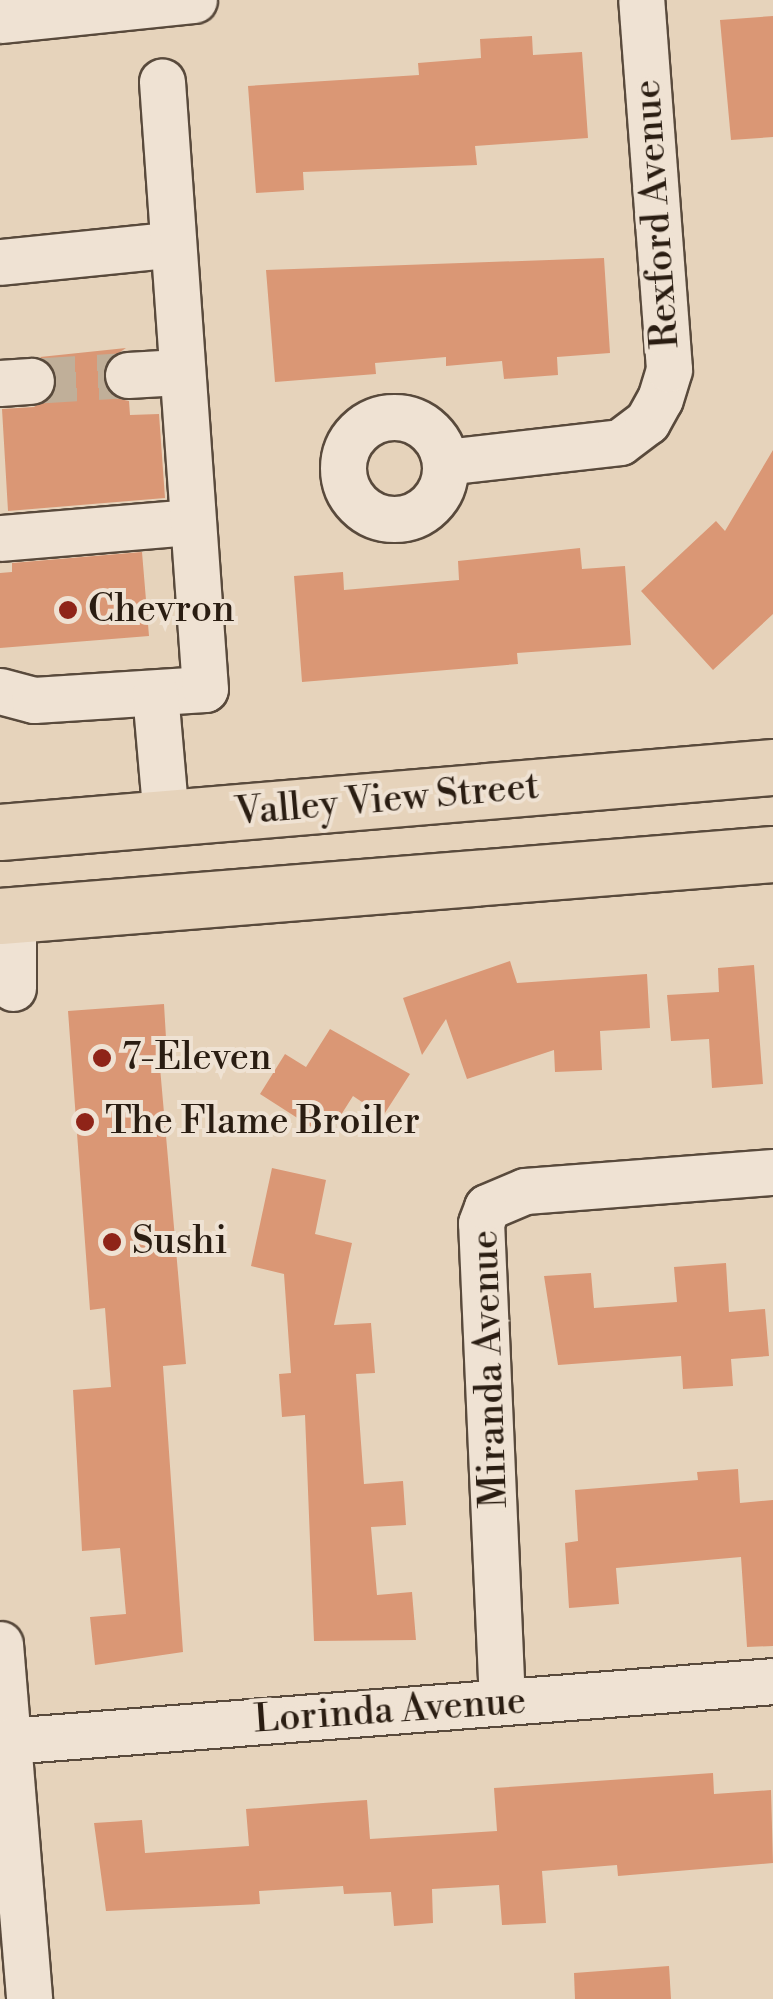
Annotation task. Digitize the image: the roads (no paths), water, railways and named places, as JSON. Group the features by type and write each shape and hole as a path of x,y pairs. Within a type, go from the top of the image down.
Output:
{"main road":[{"name":"Valley View Street","path":"0,832 773,767"},
{"path":"6,916 773,854"}],"street":[{"path":"0,20 194,0"},
{"name":"Rexford Avenue","path":"446,462 620,442 647,422 669,370 640,0"},
{"path":"0,691 34,700 205,688 168,245 162,82"},
{"path":"0,262 168,245"},
{"path":"128,374 178,372"},
{"path":"0,538 190,522"},
{"path":"155,692 166,819"},
{"path":"6,916 14,988"},
{"name":"Miranda Avenue","path":"502,1702 480,1223 487,1207 524,1191 773,1172"},
{"path":"0,1644 29,1999"},
{"name":"Lorinda Avenue","path":"8,1741 773,1682"}],"tunnel":[{"path":"31,381 128,375"}],"place":[{"name":"Chevron","path":"68,610"},
{"name":"7-Eleven","path":"102,1058"},
{"name":"The Flame Broiler","path":"85,1122"},
{"name":"Sushi","path":"112,1242"}]}
